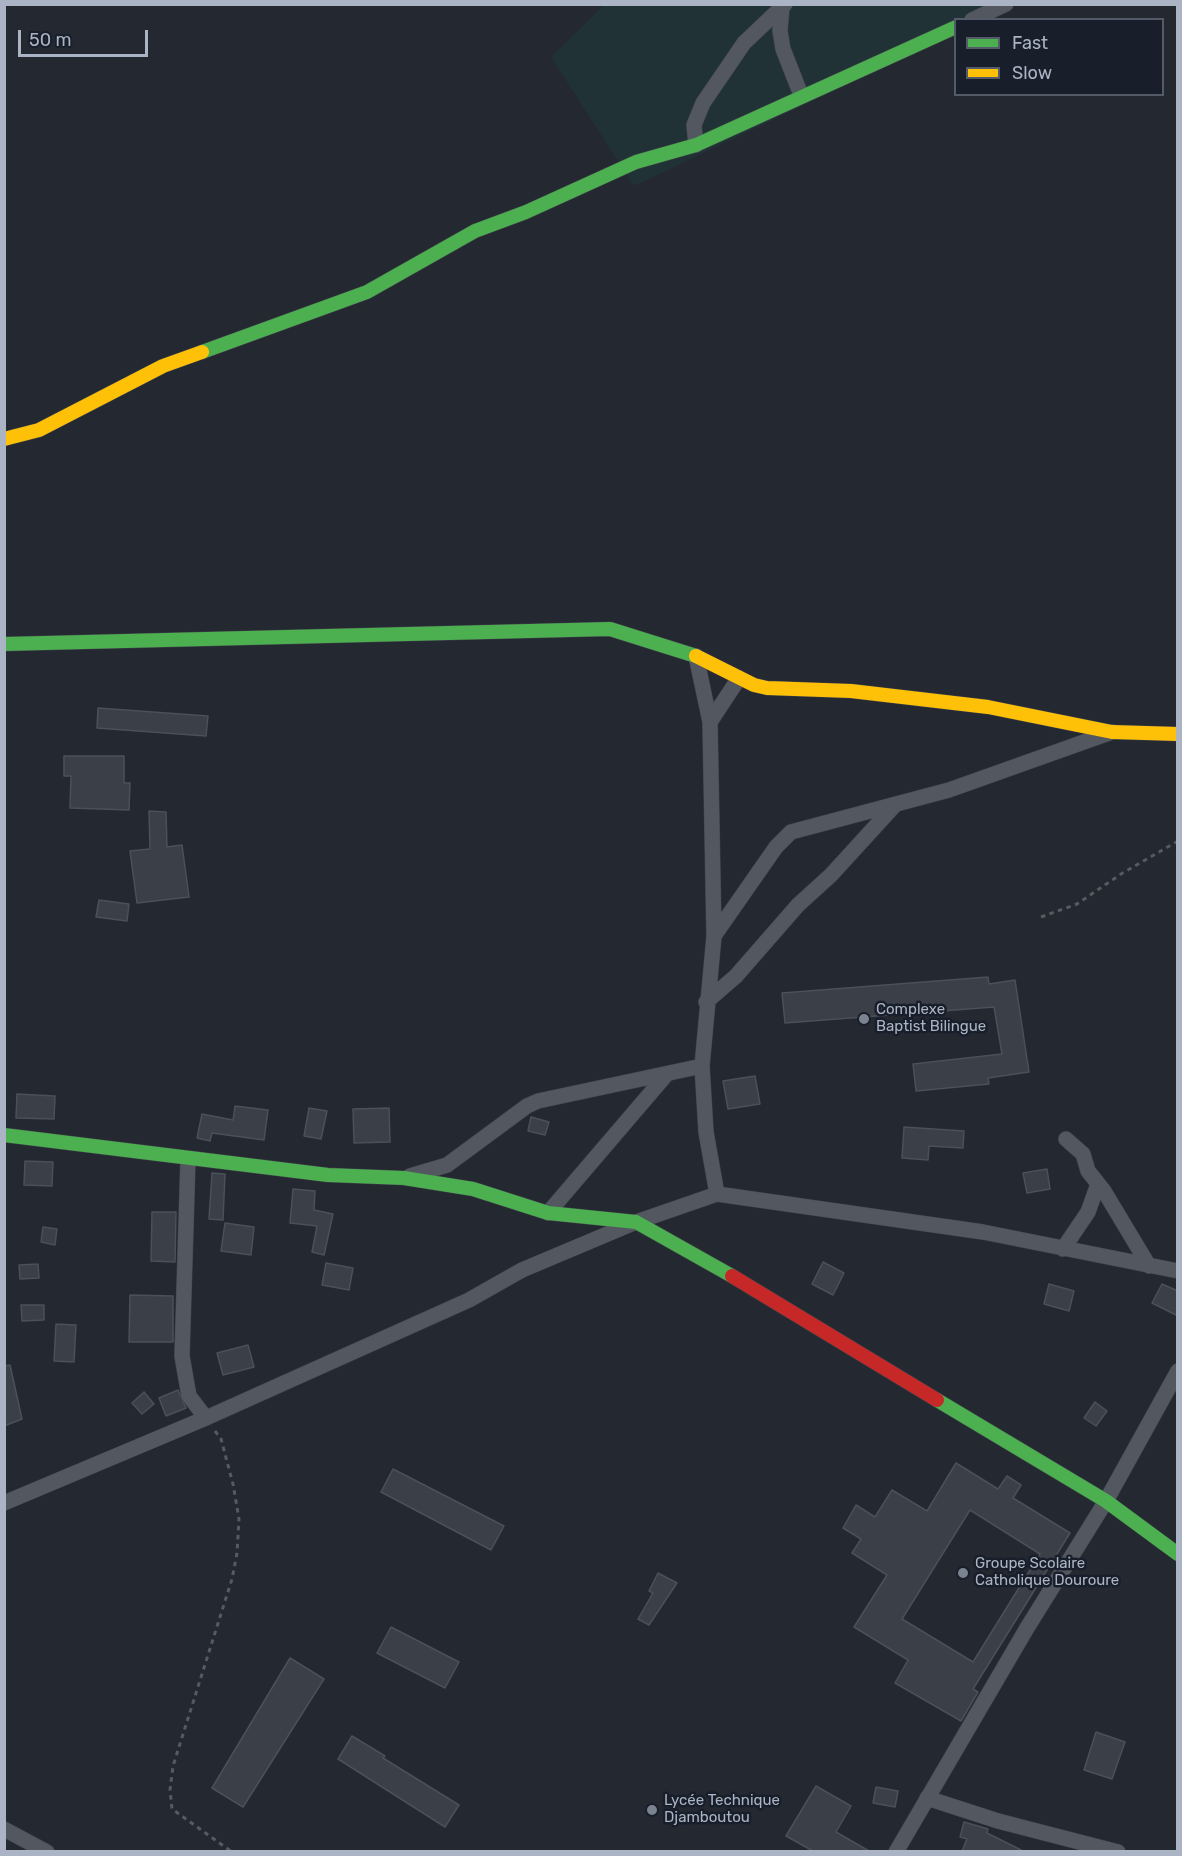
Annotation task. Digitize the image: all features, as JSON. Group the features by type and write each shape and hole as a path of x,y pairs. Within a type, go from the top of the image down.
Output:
{"street":[{"path":"976,18 1006,4"},
{"path":"784,6 780,31 783,49 801,95"},
{"path":"696,145 694,125 703,103 744,43 784,6"},
{"path":"4,439 39,430 163,366 367,292 475,231 526,212 636,162 696,145 801,95 954,28"},
{"path":"4,644 610,629 626,632 696,656 738,678 767,688 850,691 988,707 1112,732 1178,734"},
{"path":"696,656 710,722 714,936 706,1002 702,1066 706,1131 717,1194"},
{"path":"710,722 738,678"},
{"path":"714,936 776,848 791,832 949,790 1112,732"},
{"path":"706,1002 736,976 798,905 831,874 894,806"},
{"path":"404,1178 447,1165 527,1106 538,1101 702,1066"},
{"path":"548,1213 666,1075"},
{"path":"4,1136 328,1175 404,1178 473,1190 548,1213 636,1222 689,1250 1106,1502 1178,1554"},
{"path":"1066,1139 1083,1154 1088,1171 1149,1266"},
{"path":"188,1159 182,1356 189,1396 206,1418"},
{"path":"1064,1249 1088,1212 1098,1184"},
{"path":"4,1503 206,1418 469,1300 522,1270 636,1222 717,1194 983,1232 1178,1271"},
{"path":"896,1851 1027,1628 1106,1502 1178,1371"},
{"path":"927,1798 998,1821 1118,1851"},
{"path":"4,1829 47,1851"}],"path":[{"path":"1041,917 1077,904 1120,874 1178,841"},
{"path":"206,1418 221,1439 233,1484 239,1519 237,1553 232,1579 173,1766 170,1790 172,1809 232,1851"}],"shaded area":[{"path":"604,5 1014,5 985,18 954,18 954,33 634,186 551,57"}],"building":[{"path":"98,708 208,716 206,736 97,728"},
{"path":"64,756 124,756 124,783 130,783 129,810 70,808 71,776 64,776"},
{"path":"149,811 166,812 167,847 182,845 189,897 137,903 130,851 150,849"},
{"path":"99,900 129,904 127,921 96,917"},
{"path":"988,977 989,984 1015,980 1029,1072 988,1078 989,1084 916,1091 913,1064 1002,1054 994,1007 785,1023 782,993"},
{"path":"755,1076 760,1104 728,1109 723,1081"},
{"path":"17,1094 55,1096 54,1119 16,1118"},
{"path":"235,1106 268,1110 264,1140 212,1133 210,1141 197,1138 202,1114 233,1120"},
{"path":"309,1108 327,1111 321,1139 304,1136"},
{"path":"389,1108 390,1142 354,1143 353,1109"},
{"path":"531,1117 549,1122 545,1135 528,1131"},
{"path":"904,1127 964,1131 963,1148 929,1146 928,1160 902,1158"},
{"path":"25,1161 53,1162 52,1186 24,1185"},
{"path":"1047,1169 1050,1189 1027,1193 1023,1173"},
{"path":"212,1173 225,1174 223,1220 209,1219"},
{"path":"293,1189 315,1191 314,1210 333,1214 324,1255 312,1252 317,1226 290,1223"},
{"path":"152,1212 176,1212 175,1262 151,1261"},
{"path":"225,1223 254,1227 251,1255 221,1251"},
{"path":"43,1227 57,1229 55,1245 41,1242"},
{"path":"823,1262 844,1273 833,1295 812,1284"},
{"path":"326,1263 353,1268 349,1290 322,1285"},
{"path":"38,1264 39,1278 20,1279 19,1265"},
{"path":"1049,1284 1074,1291 1069,1311 1044,1304"},
{"path":"1162,1284 1178,1291 1178,1316 1152,1303"},
{"path":"130,1295 173,1296 173,1342 129,1342"},
{"path":"21,1305 44,1305 44,1320 22,1321"},
{"path":"56,1324 76,1325 74,1362 54,1361"},
{"path":"248,1345 254,1367 223,1375 217,1353"},
{"path":"10,1365 22,1419 4,1426 4,1366"},
{"path":"178,1390 186,1408 166,1416 159,1398"},
{"path":"144,1392 154,1404 142,1414 132,1403"},
{"path":"1095,1402 1107,1411 1096,1426 1084,1418"},
{"path":"956,1463 998,1489 1007,1476 1021,1485 1013,1498 1070,1533 973,1689 978,1692 961,1721 895,1683 908,1660 854,1627 887,1575 852,1553 861,1539 843,1528 856,1505 875,1517 892,1490 927,1511","holes":["970,1510 1040,1554 973,1662 902,1619"]},
{"path":"393,1469 504,1526 491,1550 381,1492"},
{"path":"658,1573 677,1583 649,1625 638,1619 653,1593 649,1591"},
{"path":"391,1627 459,1662 445,1688 377,1653"},
{"path":"290,1658 324,1679 243,1807 212,1788"},
{"path":"1096,1732 1125,1742 1112,1779 1084,1770"},
{"path":"352,1736 459,1805 445,1827 338,1759"},
{"path":"816,1786 851,1806 836,1832 869,1851 813,1851 786,1836"},
{"path":"876,1787 898,1791 895,1807 873,1803"},
{"path":"964,1822 988,1829 987,1833 1023,1851 962,1851 967,1839 960,1837"}],"traffic: fast":[{"path":"202,352 367,292 475,231 526,212 636,162 696,145 954,28"},
{"path":"4,644 610,629 696,656"},
{"path":"4,1135 328,1175 404,1178 473,1189 548,1213 636,1222 732,1276"},
{"path":"937,1400 1106,1501 1178,1554"}],"traffic: slow":[{"path":"4,439 39,430 163,366 202,352"},
{"path":"696,656 754,685 767,688 851,691 988,707 1112,732 1178,734"}],"traffic: jam":[{"path":"732,1276 937,1400"}],"place":[{"name":"Complexe Baptist Bilingue","path":"864,1019"},
{"name":"Groupe Scolaire Catholique Douroure","path":"963,1573"},
{"name":"Lycée Technique Djamboutou","path":"652,1810"}]}
